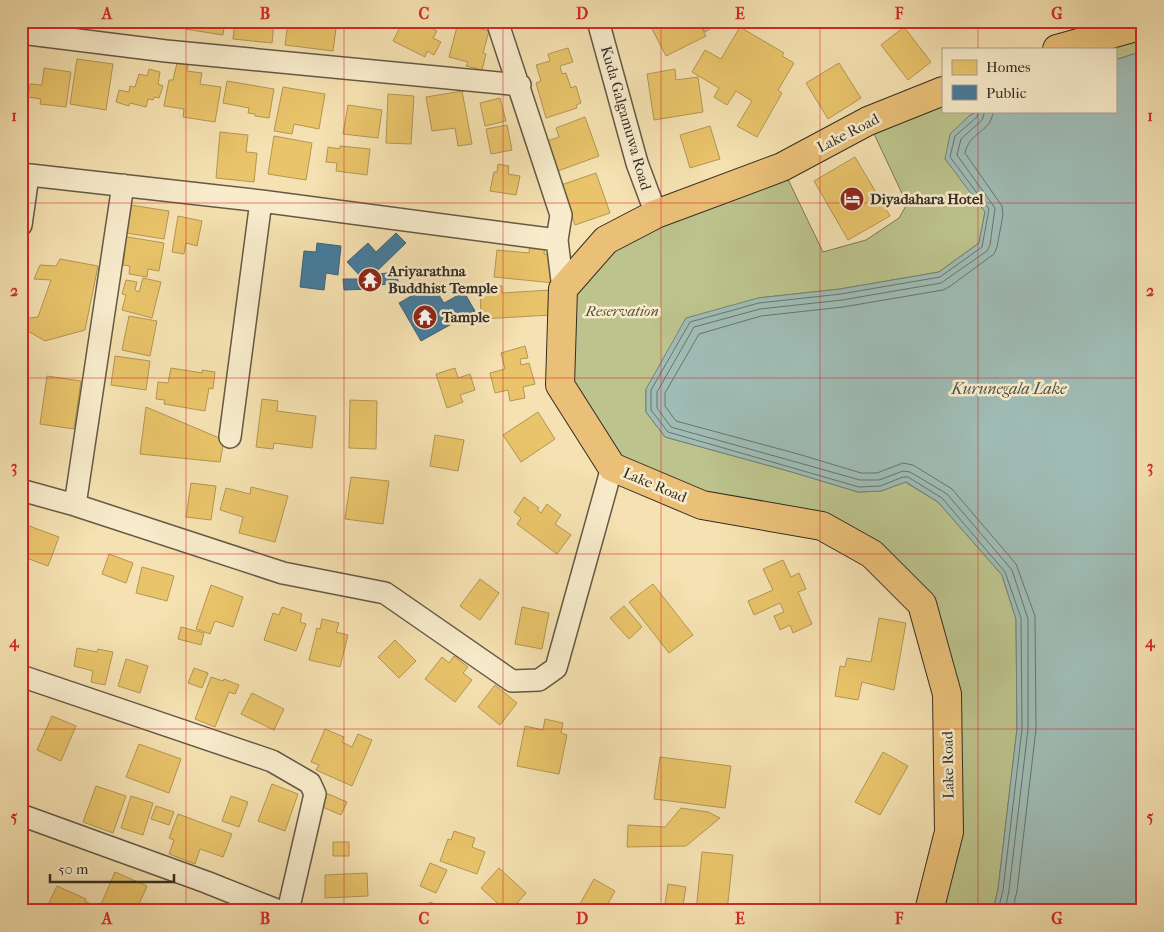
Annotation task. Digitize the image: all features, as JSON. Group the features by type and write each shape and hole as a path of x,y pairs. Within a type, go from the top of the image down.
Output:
{"main road":[{"path":"1061,48 1143,24"},
{"name":"Lake Road","path":"929,911 949,832 947,694 922,604 872,554 822,526 702,505 612,467 560,385 563,288 606,240 656,214 782,167 868,121 942,91"}],"street":[{"path":"498,21 561,215 556,240 563,288"},
{"name":"Kuda Galgamuwa Road","path":"598,21 638,163 656,214"},
{"path":"21,33 166,51 520,85"},
{"path":"21,225 24,175 261,201 556,240"},
{"path":"75,505 123,185"},
{"path":"230,437 261,201"},
{"path":"21,490 75,505 283,574 385,593 512,681 539,680 556,668 612,467"},
{"path":"21,676 272,761 310,783 315,794 288,911"},
{"path":"21,815 206,882 279,911"}],"green space":[{"path":"1143,25 1143,51 1116,60 1116,48 1061,48"},
{"name":"Reservation","path":"942,91 942,112 976,112 969,116 945,158 985,211 979,243 939,272 840,289 758,298 646,389 646,412 665,437 858,492 881,491 905,482 938,502 1002,575 1016,619 1017,729 998,889 993,911 929,911 947,695 922,604 872,554 612,467 560,385 563,289 606,240 782,167 823,252 866,240 899,218 907,204 868,121"}],"water":[{"name":"Kurunegala Lake","path":"1143,51 1143,911 993,911 998,889 1017,729 1016,619 1002,575 938,502 906,482 881,491 858,492 665,437 646,412 646,389 686,318 758,298 840,289 939,272 979,243 985,212 945,159 950,134 969,116 976,112 1116,112 1116,60"}],"building: Homes":[{"path":"70,21 102,21 101,27 84,24 81,36 67,33"},
{"path":"186,21 225,21 223,35 185,29"},
{"path":"235,21 274,23 272,43 233,39"},
{"path":"288,21 337,21 333,51 285,45"},
{"path":"403,21 419,23 420,21 435,21 431,28 437,31 433,38 441,42 434,55 427,51 425,57 393,41"},
{"path":"648,21 698,21 706,36 666,56"},
{"path":"699,21 712,21 715,26 705,32"},
{"path":"458,23 489,31 483,53 486,54 482,70 466,66 468,62 449,57"},
{"path":"740,27 784,53 782,56 794,63 778,90 782,93 757,137 737,126 752,101 736,91 727,105 714,97 719,88 692,72 705,50 721,59"},
{"path":"904,27 931,62 908,80 881,45"},
{"path":"568,48 573,62 560,66 562,74 566,73 571,88 576,86 581,103 576,105 577,108 546,118 536,83 541,81 536,65 550,61 548,54"},
{"path":"77,59 113,64 106,110 70,104"},
{"path":"177,63 188,65 187,71 202,73 200,84 221,87 215,122 183,117 184,109 164,106 169,80 173,80"},
{"path":"839,63 861,98 828,119 806,83"},
{"path":"44,68 71,72 66,107 40,104 41,99 28,97 30,84 42,85"},
{"path":"149,69 160,72 158,84 163,86 159,98 148,99 146,107 130,103 129,106 116,102 119,90 129,92 130,86 135,87 139,74 147,76"},
{"path":"675,69 676,80 698,77 703,112 654,120 647,74"},
{"path":"227,81 274,89 269,118 248,113 249,108 223,103"},
{"path":"283,87 325,94 319,129 294,124 292,134 274,131"},
{"path":"462,91 472,144 458,146 455,128 432,131 426,97"},
{"path":"388,94 414,96 411,144 386,143"},
{"path":"500,98 506,121 485,126 480,103"},
{"path":"348,105 382,110 378,138 343,134"},
{"path":"585,117 599,156 555,172 544,142 559,137 556,128"},
{"path":"507,125 512,150 491,154 486,129"},
{"path":"710,126 720,159 690,168 680,135"},
{"path":"220,132 248,135 246,152 257,153 254,182 216,178"},
{"path":"274,136 312,143 306,180 268,174"},
{"path":"340,146 370,149 367,175 336,171 337,163 326,162 328,147 340,149"},
{"name":"Diyadahara Hotel","path":"855,157 890,216 848,240 814,181"},
{"path":"498,164 509,166 508,174 520,176 516,195 490,191 494,172 497,172"},
{"path":"596,173 610,213 575,225 561,185"},
{"path":"130,205 169,211 164,239 126,233"},
{"path":"178,216 202,221 197,246 186,243 184,254 172,252"},
{"path":"122,236 164,243 159,271 148,269 147,277 129,274 130,266 123,265 125,250 120,249"},
{"path":"530,242 545,243 544,254 557,256 554,283 494,277 497,250 529,253"},
{"path":"60,259 98,266 85,330 45,341 26,330 21,319 38,317 51,280 34,279 40,265 56,266"},
{"path":"143,278 161,282 152,318 122,310 126,295 122,294 126,280 137,282 135,290 139,292"},
{"path":"502,286 502,293 550,290 551,315 481,319 480,287"},
{"path":"129,316 157,321 150,356 122,350"},
{"path":"525,346 528,358 520,359 521,365 529,363 535,384 523,387 525,398 510,401 508,390 495,393 490,373 505,369 501,353"},
{"path":"115,356 150,361 146,390 111,385"},
{"path":"171,368 202,373 202,370 215,372 213,389 209,388 205,411 164,404 165,400 156,399 158,382 168,383"},
{"path":"455,368 458,378 470,374 475,390 460,395 463,402 447,408 436,374"},
{"path":"47,376 81,381 74,429 40,424"},
{"path":"262,399 278,401 277,411 316,416 312,448 274,443 273,449 256,447"},
{"path":"350,400 377,401 376,449 349,448"},
{"path":"146,407 224,440 220,462 140,454"},
{"path":"538,412 555,439 521,462 503,435"},
{"path":"435,435 464,440 458,471 430,466"},
{"path":"351,477 389,481 383,524 345,519"},
{"path":"191,483 216,486 211,520 186,517"},
{"path":"251,487 288,496 275,542 239,533 243,517 220,510 226,488 250,494"},
{"path":"524,497 539,508 537,510 541,513 547,504 561,515 555,524 571,535 557,554 517,524 521,518 514,512"},
{"path":"21,523 59,537 48,566 21,556"},
{"path":"109,554 133,563 126,583 102,574"},
{"path":"783,560 791,577 799,573 806,589 798,592 812,624 793,633 790,625 780,630 774,616 784,612 780,603 754,615 748,601 773,590 763,569"},
{"path":"142,567 174,576 167,601 136,593"},
{"path":"480,579 499,593 480,620 460,606"},
{"path":"653,584 693,635 669,653 629,602"},
{"path":"211,585 243,597 233,627 215,621 210,634 196,629"},
{"path":"624,606 642,627 629,639 610,618"},
{"path":"282,607 302,614 300,622 306,624 296,651 264,640 273,613 279,615"},
{"path":"522,607 549,613 542,649 515,644"},
{"path":"879,618 906,623 894,690 862,682 858,700 835,696 840,666 845,667 847,658 871,662"},
{"path":"322,619 339,623 336,632 348,635 340,667 309,660 317,628 320,629"},
{"path":"181,627 204,633 201,645 178,639"},
{"path":"395,640 416,661 399,678 378,657"},
{"path":"77,648 97,652 98,649 113,652 105,685 91,682 93,671 74,666"},
{"path":"454,656 468,667 463,673 472,680 455,702 425,679 442,657 449,663"},
{"path":"126,659 148,666 140,693 118,686"},
{"path":"194,668 208,673 202,688 188,683"},
{"path":"211,677 223,681 224,679 239,685 235,694 229,692 215,727 195,719"},
{"path":"495,685 517,703 500,725 478,707"},
{"path":"252,693 284,709 274,730 241,714"},
{"path":"52,716 76,726 61,761 37,750"},
{"path":"545,719 563,723 561,733 567,735 559,774 517,766 525,726 543,730"},
{"path":"325,729 344,737 342,742 352,747 358,734 372,740 352,786 316,770 319,765 311,762"},
{"path":"139,744 181,759 169,793 126,777"},
{"path":"883,752 908,766 880,815 855,802"},
{"path":"660,757 731,766 725,808 654,799"},
{"path":"272,784 298,794 285,831 258,821"},
{"path":"96,786 126,796 113,833 83,822"},
{"path":"326,793 347,802 341,815 320,806"},
{"path":"131,796 153,803 143,835 121,828"},
{"path":"231,796 248,802 239,827 222,821"},
{"path":"156,806 174,812 169,825 151,819"},
{"path":"681,808 708,812 720,818 686,846 627,847 628,825 665,827"},
{"path":"178,814 232,834 223,857 200,849 195,864 169,854 174,840 169,838"},
{"path":"454,831 475,838 472,847 485,852 477,874 440,861 448,839 451,840"},
{"path":"333,842 349,842 349,856 333,856"},
{"path":"702,852 733,855 727,911 696,911"},
{"path":"430,863 447,870 436,893 420,886"},
{"path":"499,868 526,893 510,911 506,911 481,888"},
{"path":"115,872 147,886 136,911 98,911"},
{"path":"367,873 368,896 325,898 325,875"},
{"path":"594,879 615,891 604,911 576,911"},
{"path":"668,884 686,887 682,911 664,911"},
{"path":"57,886 86,899 85,901 95,906 93,911 45,911"},
{"path":"430,902 451,911 426,911"},
{"path":"865,904 899,911 863,911"},
{"path":"561,905 562,911 537,911 536,906"}],"building: Public":[{"path":"396,233 406,243 375,273 371,269 362,278 347,262 368,243 376,252"},
{"path":"317,243 341,246 338,275 326,273 324,290 300,287 304,251 316,252"},
{"path":"397,272 398,282 380,285 378,274"},
{"path":"343,279 370,279 371,289 344,290"},
{"path":"432,284 444,303 464,292 475,311 421,341 399,303"}],"place":[{"name":"Diyadahara Hotel","path":"852,199"},
{"name":"Ariyarathna Buddhist Temple","path":"370,280"},
{"name":"Tample","path":"425,317"}]}
